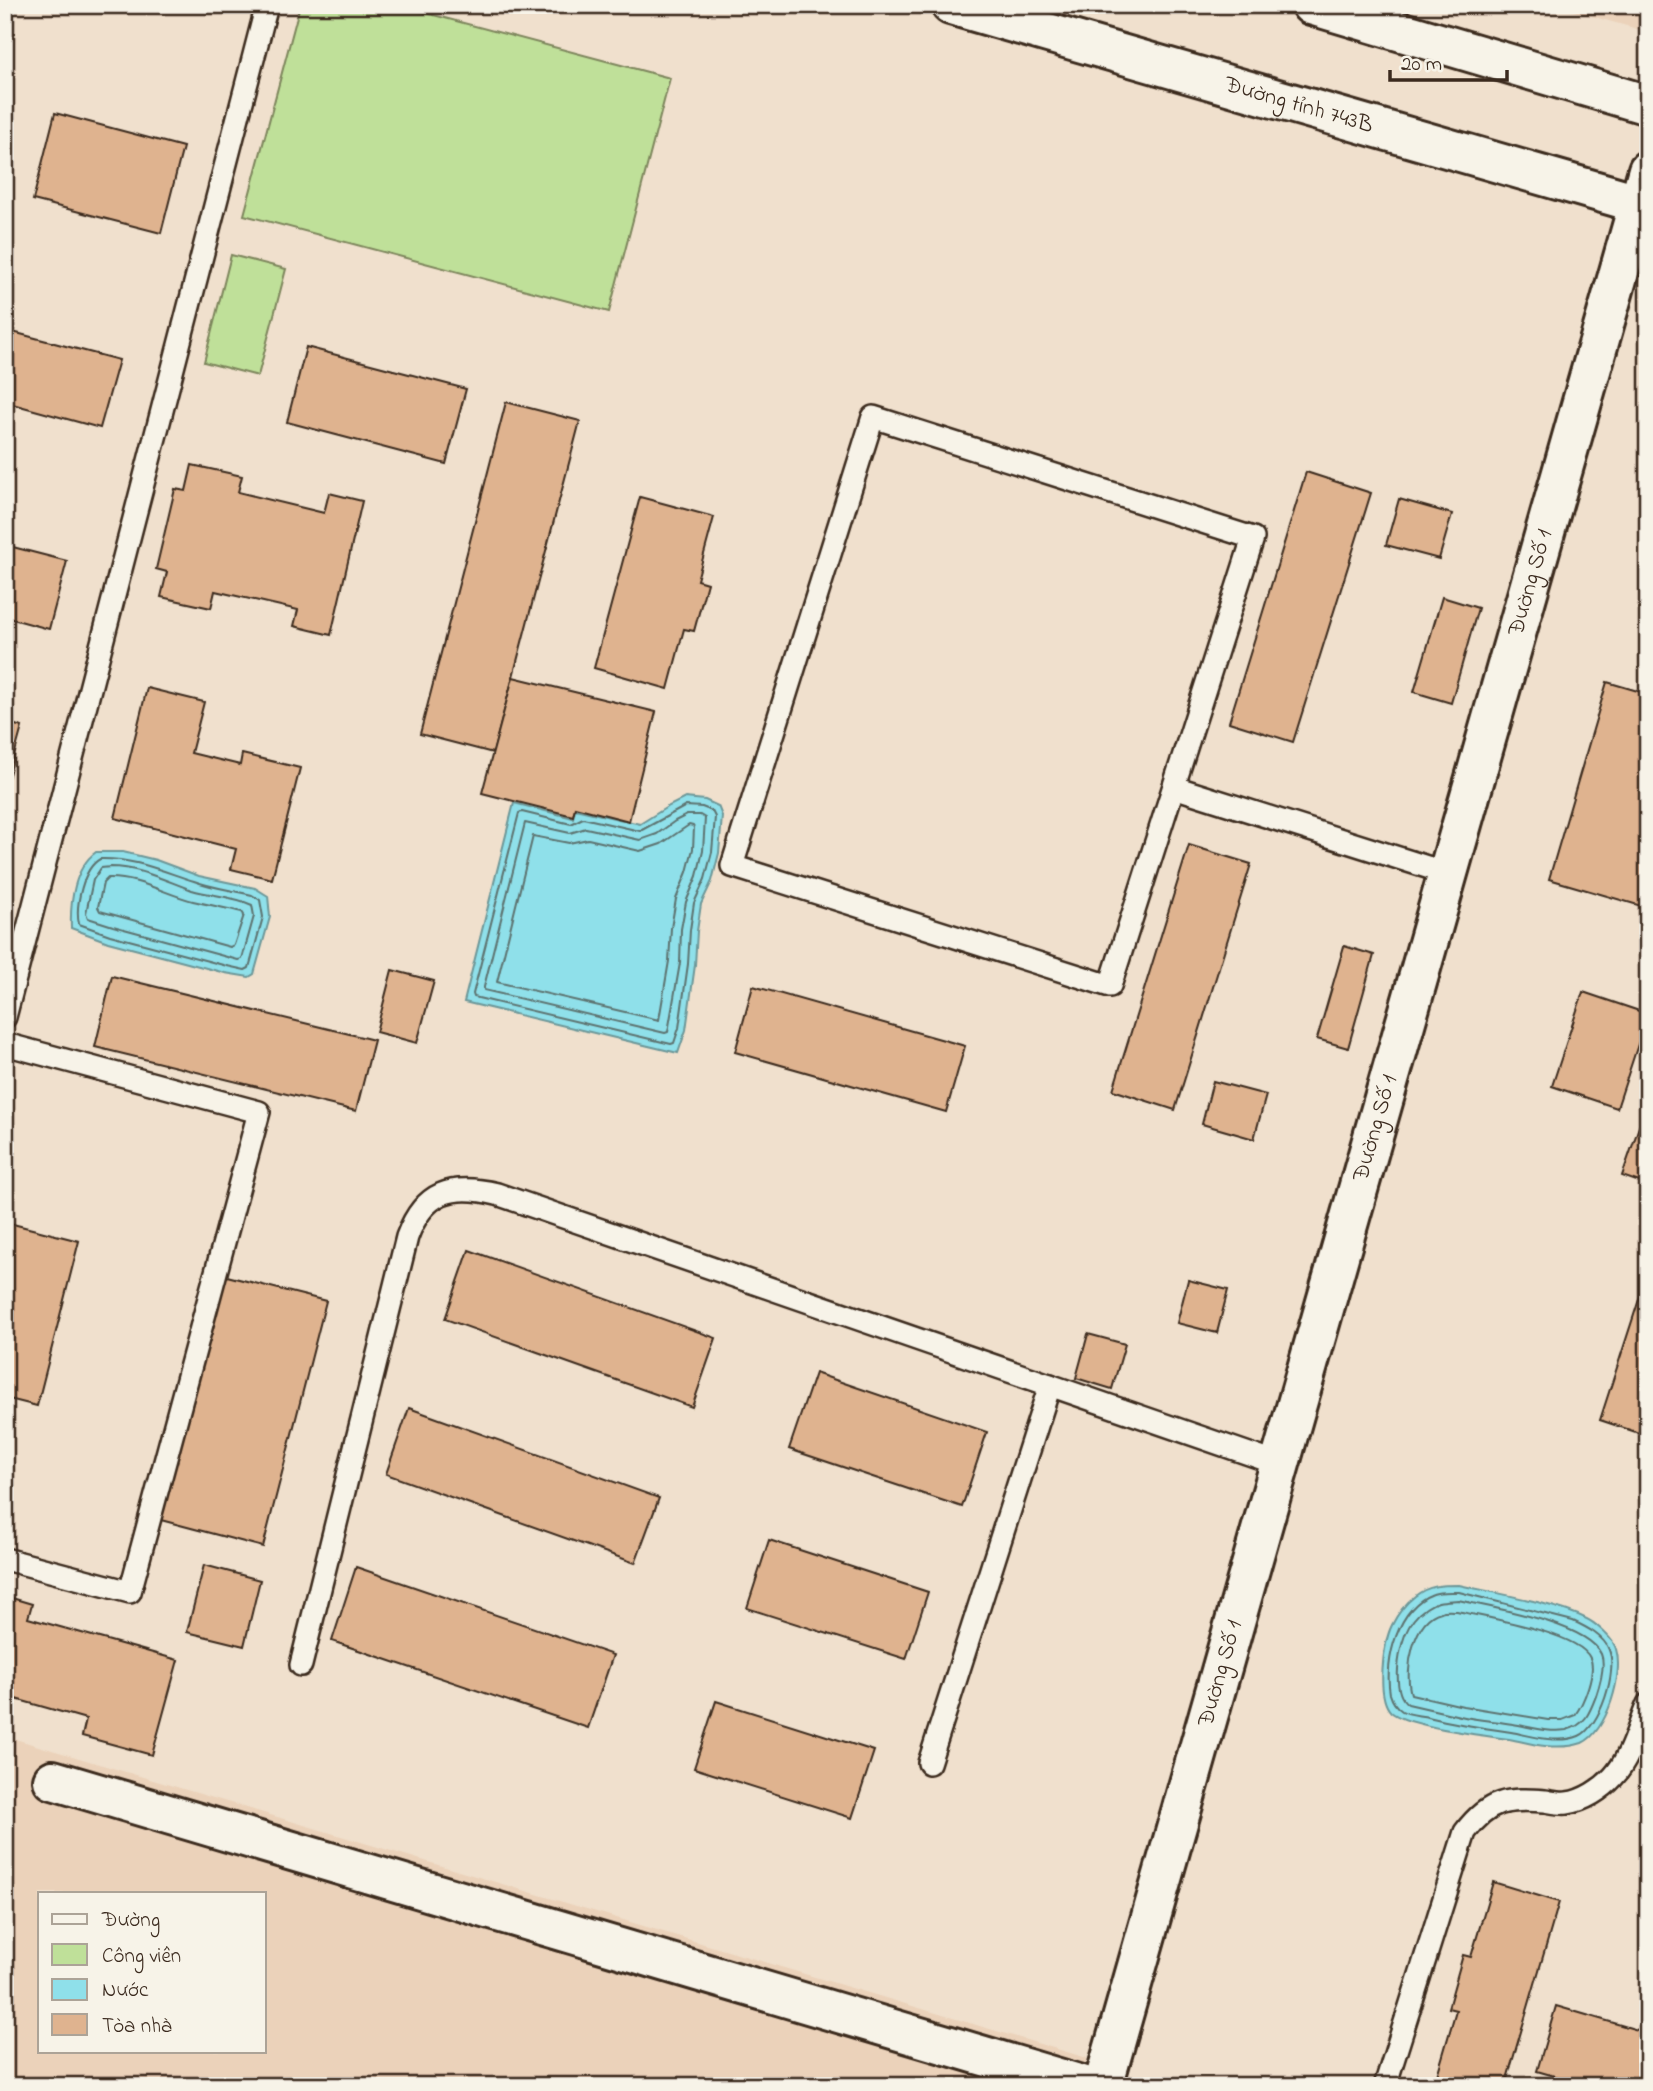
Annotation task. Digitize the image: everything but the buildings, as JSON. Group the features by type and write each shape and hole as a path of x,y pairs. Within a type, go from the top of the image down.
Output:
{"street":[{"name":"Đường tỉnh 743B","path":"951,5 1645,193"},
{"path":"1311,5 1648,105"},
{"name":"Đường Số 1","path":"1103,2086 1645,193"},
{"path":"53,1780 1085,2086"}],"lane":[{"path":"5,1017 267,5"},
{"path":"873,417 1253,538 1174,787 1111,986 732,866 873,417"},
{"path":"1174,787 1449,874"},
{"path":"5,1044 259,1112 130,1592 5,1559"},
{"path":"301,1665 407,1237 414,1219 423,1207 435,1197 451,1190 473,1188 497,1194 1281,1465"},
{"path":"929,1763 1050,1385"},
{"path":"1385,2086 1465,1832 1474,1820 1497,1803 1511,1800 1567,1803 1602,1787 1615,1775 1624,1761 1648,1704"}],"shaded area":[{"path":"1552,5 1648,5 1648,32"},
{"path":"5,1736 1087,2058 1078,2086 5,2086"}],"green space":[{"path":"300,5 396,5 670,78 609,312 244,215"},
{"path":"231,255 286,269 258,376 204,362"}],"water":[{"path":"685,798 705,800 718,806 722,816 719,853 712,881 701,904 686,1030 678,1053 464,1002 514,803 573,818 575,809 640,824"},
{"path":"96,852 123,852 156,860 199,876 255,888 268,896 270,917 254,974 249,977 225,973 108,942 71,928 71,907 78,876"},
{"path":"1459,1585 1531,1600 1570,1612 1585,1618 1608,1636 1615,1646 1618,1673 1606,1715 1591,1737 1573,1745 1540,1745 1429,1726 1391,1712 1386,1705 1382,1683 1386,1644 1392,1625 1399,1613 1420,1592 1436,1586"}]}
